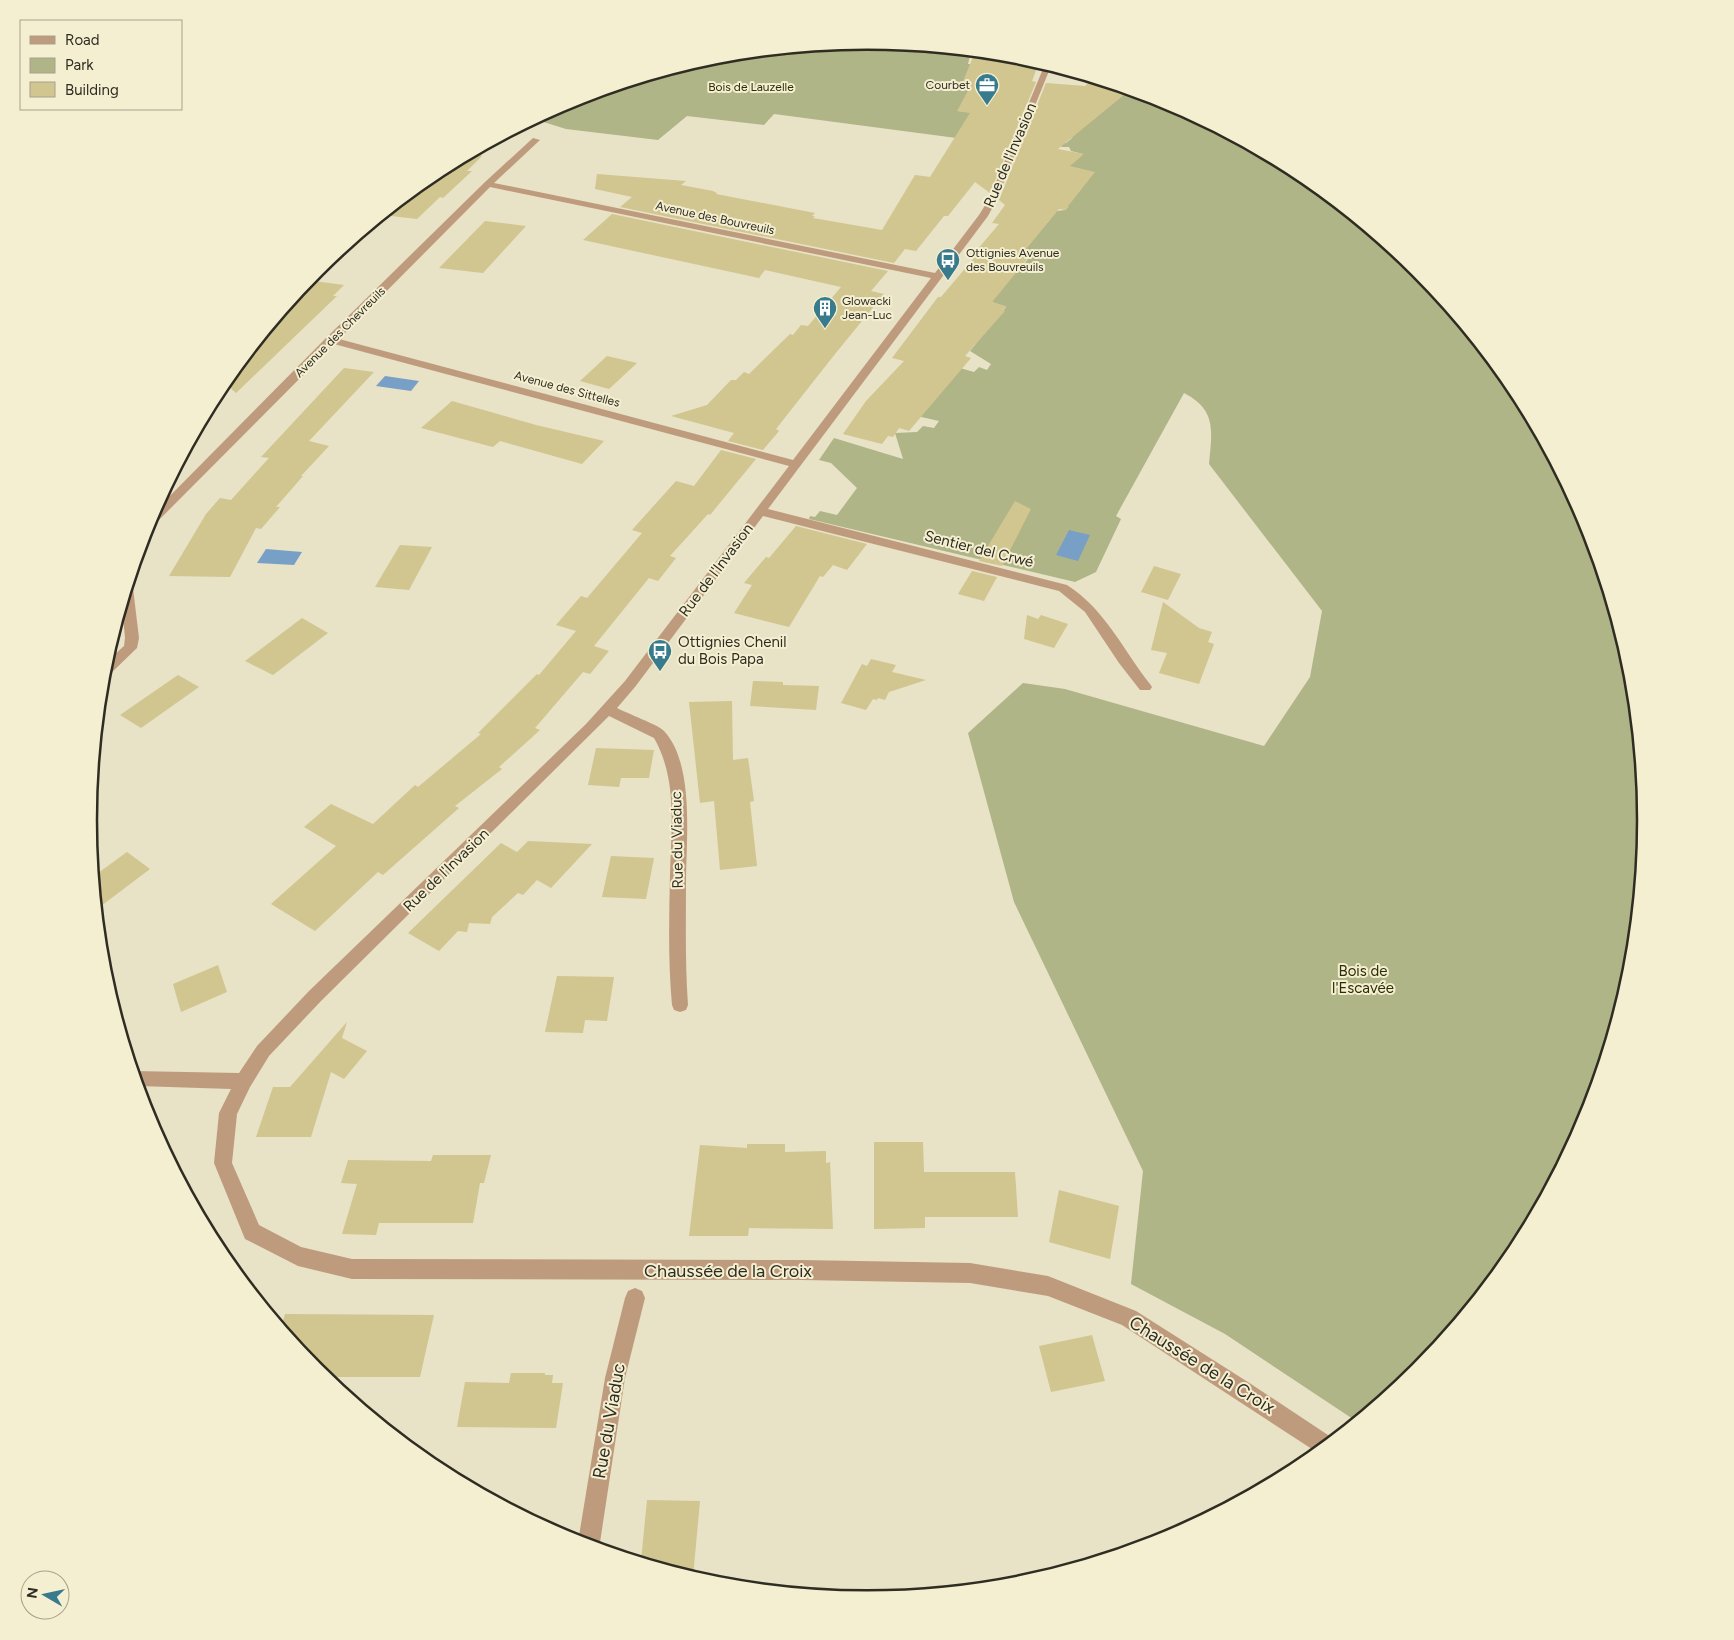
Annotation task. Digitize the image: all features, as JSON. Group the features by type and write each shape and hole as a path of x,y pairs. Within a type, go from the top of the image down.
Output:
{"street":[{"name":"Rue de l'Invasion","path":"244,1081 263,1052 315,996 498,820 608,710 983,216 994,199 1045,71"},
{"name":"Avenue des Chevreuils","path":"163,509 330,340 488,184 536,140"},
{"name":"Avenue des Bouvreuils","path":"488,184 938,277"},
{"name":"Avenue des Sittelles","path":"330,340 796,464"},
{"name":"Sentier del Crwé","path":"760,511 1063,588 1079,597 1093,611 1123,658 1145,687"},
{"path":"114,663 130,648 132,638 129,603"},
{"name":"Rue du Viaduc","path":"608,710 659,734 671,760 675,777 679,818 678,976 680,1005"},
{"path":"142,1078 244,1081"},
{"name":"Chaussée de la Croix","path":"244,1081 228,1113 223,1163 252,1232 298,1256 352,1269 802,1270 960,1273 1048,1286 1129,1318 1320,1442"},
{"name":"Rue du Viaduc","path":"590,1538 615,1378 635,1298"}],"green space":[{"name":"Bois de Lauzelle","path":"867,50 968,57 970,57 968,64 1006,66 988,86 960,83 958,86 983,89 958,111 984,114 1002,144 774,114 764,125 687,116 658,140 566,129 543,122 619,91 668,76 766,57"},
{"name":"Bois de l'Escavée","path":"1110,90 1115,91 1208,129 1252,153 1336,209 1375,241 1446,312 1478,351 1534,435 1558,479 1596,572 1611,621 1622,670 1630,719 1635,770 1637,820 1635,870 1630,921 1622,970 1611,1019 1596,1068 1558,1161 1534,1205 1507,1248 1478,1289 1446,1328 1375,1399 1352,1418 1225,1334 1131,1284 1143,1171 1014,902 968,733 1023,683 1065,689 1264,746 1310,677 1322,611 1209,464 1211,432 1207,414 1195,400 1184,393 1116,516 1121,519 1096,572 1075,582 809,519 810,516 815,517 820,511 837,515 857,488 831,463 819,460 834,438 903,459 895,433 917,432 923,426 934,428 939,421 908,414 953,366 974,372 979,367 987,370 991,364 970,351 1006,307 992,302 1006,266 1024,265 1029,257 1024,251 1057,211 1065,210 1068,207 1040,182 1083,154 1071,151 1069,147 1062,147 1052,139 1066,143"}],"water":[{"path":"385,376 419,381 411,391 376,386"},
{"path":"1069,530 1090,535 1078,561 1056,555"},
{"path":"266,549 302,552 294,565 257,563"}],"building":[{"path":"973,58 1036,69 1032,81 1036,82 990,193 975,182 948,216 944,216 916,251 905,249 894,263 620,207 632,197 595,189 597,174 686,181 681,185 713,191 716,194 815,213 812,216 815,216 813,218 882,230 915,175 930,177 970,113 957,111 970,87 961,86"},
{"path":"1046,83 1085,86 1088,83 1124,95 1058,149 1084,154 1070,166 1095,172 1065,210 1059,209 1021,255 1029,257 992,302 1006,306 1003,310 1005,311 965,356 971,358 909,431 899,428 893,437 888,436 882,444 843,434 866,401 904,361 892,358 938,297 941,297 974,258 971,257 999,224 992,223 1005,205 999,200"},
{"path":"480,154 482,156 467,171 472,171 417,219 390,216 439,180"},
{"path":"612,214 888,271 871,291 884,294 776,429 779,431 763,450 728,441 734,433 671,416 707,405 731,380 736,380 744,372 749,374 790,334 793,335 801,325 808,326 841,287 765,270 759,278 583,240"},
{"path":"485,221 526,226 483,273 439,268"},
{"path":"318,281 344,285 333,296 337,296 236,393 230,388 256,351 288,312"},
{"path":"607,356 637,363 609,389 580,381"},
{"path":"344,368 374,372 309,441 329,446 301,476 303,476 276,507 280,507 261,529 256,528 230,577 169,576 206,514 220,498 231,500 269,458 261,457"},
{"path":"452,401 536,425 604,441 582,464 500,441 493,447 421,428"},
{"path":"721,450 756,459 710,515 708,514 670,556 676,558 658,581 649,578 594,646 609,651 590,674 583,672 535,728 540,730 499,767 502,769 455,806 459,808 383,875 378,872 315,931 271,904 336,846 304,827 331,804 373,824 415,785 418,787 481,734 478,733 537,674 539,675 576,631 556,625 581,596 587,598 642,533 632,530 676,481 694,486"},
{"path":"1015,501 1031,509 1002,566 979,561"},
{"path":"796,526 867,544 847,570 833,565 823,577 820,576 789,627 734,613 752,585 744,583 766,557 769,558"},
{"path":"400,545 432,547 409,590 375,587"},
{"path":"1154,566 1181,574 1168,600 1141,592"},
{"path":"972,571 997,577 984,601 958,594"},
{"path":"1163,602 1199,628 1212,632 1208,642 1214,644 1199,684 1159,673 1167,653 1151,650"},
{"path":"1027,615 1038,619 1041,615 1068,624 1054,648 1024,639"},
{"path":"302,618 328,633 273,675 245,661"},
{"path":"871,659 896,665 892,672 926,680 889,692 885,700 873,699 866,710 841,703 862,664 867,666"},
{"path":"178,675 199,687 141,728 120,715"},
{"path":"753,681 783,682 783,685 819,686 816,710 750,706"},
{"path":"732,701 733,760 748,758 754,801 750,802 757,866 720,870 714,801 700,803 689,702"},
{"path":"596,748 654,750 649,778 621,778 619,787 588,785"},
{"path":"528,841 592,844 551,888 537,880 523,895 518,893 492,917 490,924 469,923 467,932 458,931 439,951 408,933 501,843 517,852"},
{"path":"127,852 150,869 102,905 99,872"},
{"path":"611,856 654,858 646,899 602,897"},
{"path":"218,965 227,992 181,1012 173,984"},
{"path":"557,976 614,977 607,1021 585,1020 583,1033 545,1032"},
{"path":"347,1022 342,1038 367,1051 344,1079 331,1072 311,1137 256,1137 273,1087 290,1087"},
{"path":"874,1142 923,1142 924,1172 1015,1172 1018,1217 925,1217 925,1228 874,1229"},
{"path":"747,1144 785,1144 785,1152 826,1151 826,1163 830,1162 833,1229 749,1228 748,1236 689,1236 700,1145 747,1148"},
{"path":"433,1155 491,1155 484,1183 480,1183 473,1223 379,1223 376,1235 342,1234 357,1184 341,1183 348,1160 431,1161"},
{"path":"1059,1190 1119,1206 1110,1259 1049,1242"},
{"path":"285,1314 434,1315 420,1377 336,1377 283,1322"},
{"path":"1092,1335 1105,1381 1051,1392 1039,1346"},
{"path":"511,1373 545,1373 545,1375 553,1375 552,1383 563,1383 556,1428 457,1427 465,1382 509,1383"},
{"path":"647,1500 700,1501 694,1570 642,1556"}],"place":[{"name":"Courbet","path":"987,106"},
{"name":"Ottignies Avenue des Bouvreuils","path":"948,281"},
{"name":"Glowacki Jean-Luc","path":"825,329"},
{"name":"Ottignies Chenil du Bois Papa","path":"660,672"}]}
